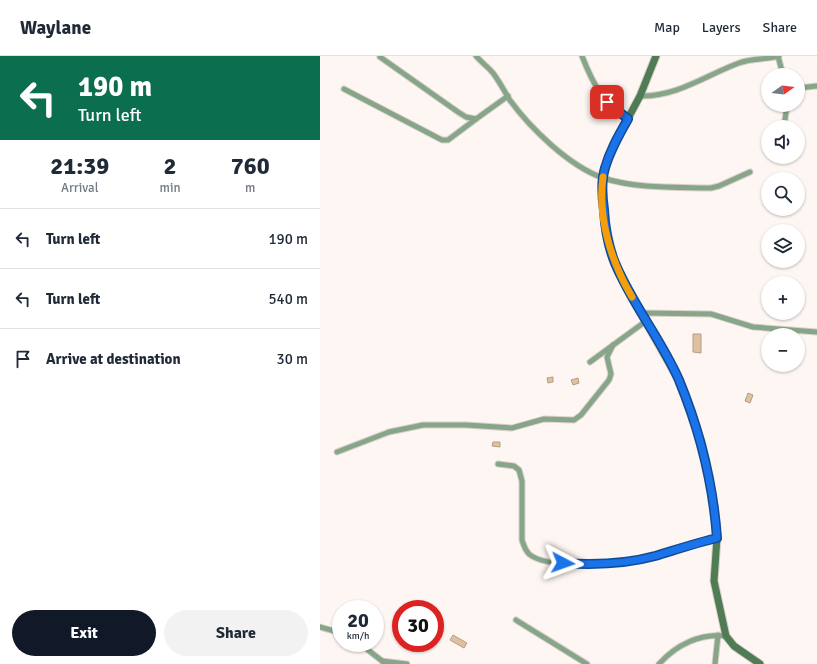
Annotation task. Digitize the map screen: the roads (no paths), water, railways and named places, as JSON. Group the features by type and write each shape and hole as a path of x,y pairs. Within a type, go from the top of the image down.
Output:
{"street":[{"path":"476,56 492,72 508,96 527,119 560,153 583,170 603,178 628,184 660,187 711,188 720,186 750,172"},
{"path":"582,56 592,80 601,96 628,119"},
{"path":"656,56 640,96 610,154 603,178 603,202 609,244 615,263 627,288 678,379 701,441 714,505 717,538 714,581 726,636 734,646 760,664"},
{"path":"640,96 650,96 678,90 748,60 778,56 781,68"},
{"path":"380,57 458,112 466,117 476,119"},
{"path":"805,87 817,86"},
{"path":"344,89 442,140 448,140 508,96"},
{"path":"642,313 711,314 753,327 817,332"},
{"path":"590,362 646,322"},
{"path":"337,452 389,432 423,425 466,425 512,428 544,419 569,420 577,418 589,406 609,380 611,374 607,357 614,346"},
{"path":"498,464 514,466 519,470 522,481 522,540 524,548 530,555 552,562 585,564 632,560 654,556 717,538"},
{"path":"516,620 587,664"},
{"path":"320,627 332,630"},
{"path":"659,664 671,652 685,643 718,635 726,636"},
{"path":"714,664 718,635"},
{"path":"371,652 384,662 407,664"}]}
